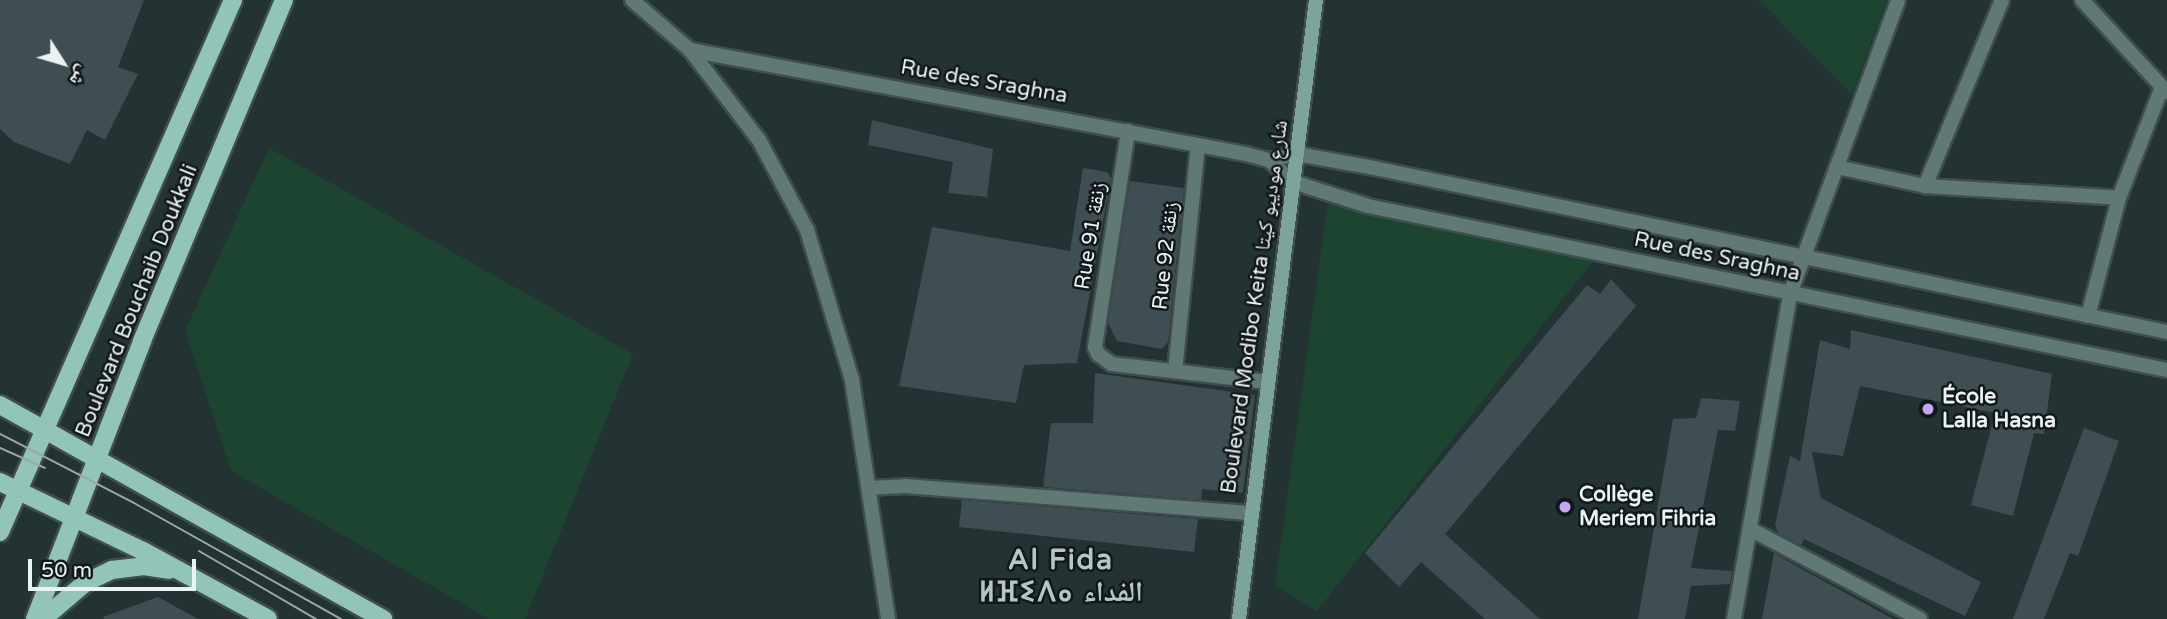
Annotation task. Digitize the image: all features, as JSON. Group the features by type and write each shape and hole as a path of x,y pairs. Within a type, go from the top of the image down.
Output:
{"main road":[{"name":"Boulevard Bouchaib Doukkali","path":"0,532 47,430 233,0"},
{"name":"Boulevard Bouchaib Doukkali","path":"35,619 76,519 142,341 284,0"},
{"name":"Boulevard Modibo Keita شارع موديبو كيتا","path":"1239,619 1249,513 1316,0"},
{"path":"0,405 383,619"},
{"path":"0,482 185,573 268,619"},
{"path":"43,619 85,583 111,570 144,566 185,573"}],"street":[{"path":"632,0 690,50 759,140 807,230 852,380 888,619"},
{"path":"1734,619 1752,530 1790,294 1898,0"},
{"path":"1925,186 2001,0"},
{"path":"2082,0 2164,90 2119,198 2088,316"},
{"name":"Rue des Sraghna","path":"690,50 1128,131 1269,160 1297,154 1805,255 2167,332"},
{"name":"Rue 91 زنقة","path":"1128,131 1095,347 1112,364 1175,371"},
{"name":"Rue 92 زنقة","path":"1175,371 1198,146"},
{"name":"Rue des Sraghna","path":"1269,160 1293,182 1368,206 2167,370"},
{"path":"1837,167 1925,186 2119,198"},
{"path":"1175,371 1267,382"},
{"path":"869,488 905,486 1249,513"},
{"path":"1752,530 1920,619"}],"green space":[{"path":"1759,0 1887,0 1852,94"},
{"path":"269,148 633,354 525,619 489,619 231,471 185,331"},
{"path":"1328,202 1593,261 1317,611 1275,585"}],"building":[{"path":"0,0 144,0 118,67 138,74 105,140 87,130 70,164 14,142 0,129"},
{"path":"872,120 993,149 987,197 948,193 953,162 868,145"},
{"path":"1083,168 1107,172 1111,178 1077,363 1024,365 1016,403 899,386 932,227 1070,251"},
{"path":"1130,181 1184,188 1168,342 1162,349 1117,341 1108,323"},
{"path":"1611,279 1636,306 1445,534 1540,619 1485,619 1421,562 1399,587 1365,553 1587,285 1600,294"},
{"path":"1851,330 2052,374 2044,434 2034,433 2013,516 1971,505 1995,413 1860,386 1843,456 1812,452 1821,498 1981,582 1965,616 1804,539 1801,545 1778,533 1775,525 1790,456 1800,461 1820,340 1850,349"},
{"path":"1095,373 1255,395 1243,493 1202,489 1201,500 1043,487 1051,423 1093,423"},
{"path":"1701,398 1740,401 1735,431 1718,430 1691,568 1732,571 1730,584 1691,586 1685,619 1638,619 1673,419 1696,418"},
{"path":"2084,428 2119,441 2078,556 2070,553 2044,619 2013,619"},
{"path":"962,500 1198,519 1194,552 959,527"},
{"path":"1774,553 1791,563 1893,619 1762,619"},
{"path":"158,597 198,619 103,617"}],"tram line":[{"path":"0,434 134,503 341,619"},
{"path":"0,448 45,468"},
{"path":"199,551 316,619"}],"place":[{"name":"École Lalla Hasna","path":"1928,409"},
{"name":"Collège Meriem Fihria","path":"1565,507"}],"district":[{"name":"Al Fida ⵍⴼⵉⴷⴰ الفداء","path":"1061,576"}]}
